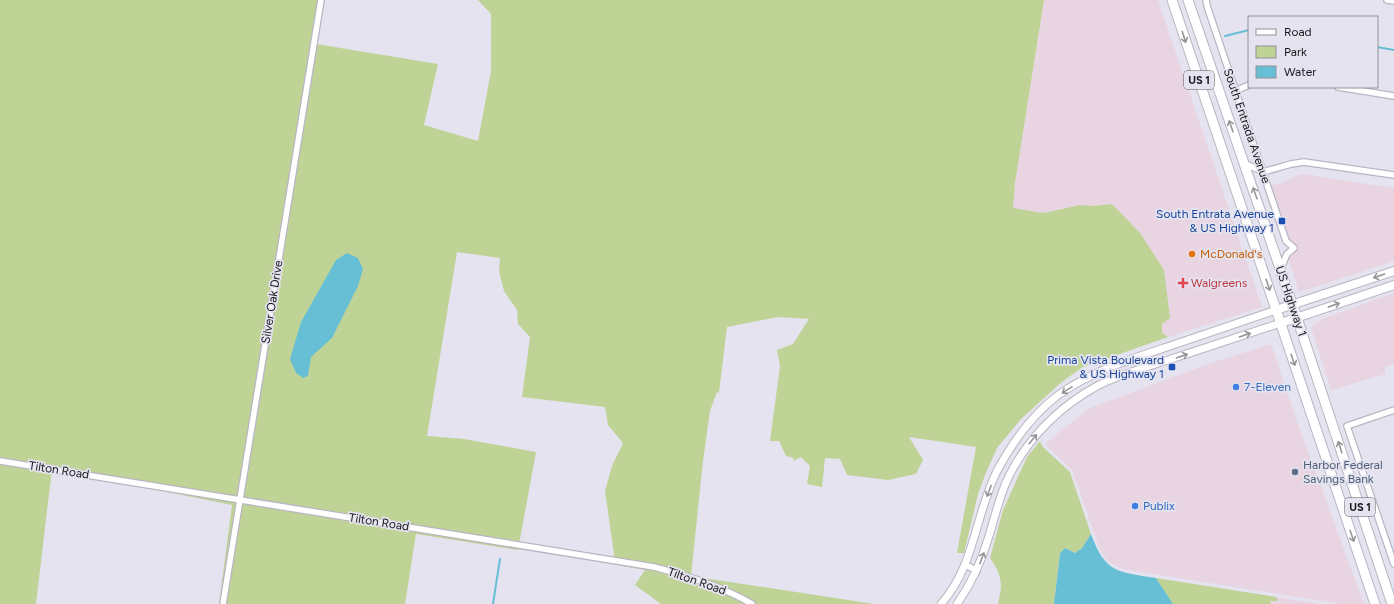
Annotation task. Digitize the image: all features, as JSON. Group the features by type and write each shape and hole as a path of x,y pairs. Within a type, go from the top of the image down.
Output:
{"main road":[{"name":"US Highway 1","path":"1172,0 1375,604"},
{"path":"1182,0 1192,13"},
{"name":"US Highway 1","path":"1188,0 1293,305 1392,604"},
{"path":"1276,310 1394,271"},
{"path":"1281,323 1394,285"}],"street":[{"name":"Silver Oak Drive","path":"223,604 321,0"},
{"path":"1387,0 1394,1"},
{"name":"South Entrada Avenue","path":"1206,3 1286,241 1294,248 1287,254 1281,270"},
{"path":"1235,90 1248,85"},
{"path":"1344,88 1394,96"},
{"path":"1244,163 1263,172 1304,162 1394,175"},
{"path":"941,604 966,565 983,507 997,472 1013,444 1036,416 1057,396 1091,375 1126,361 1276,310"},
{"path":"956,604 968,589 977,571 996,510 1009,477 1024,450 1039,432 1065,407 1098,386 1126,374 1281,323"},
{"path":"1394,410 1347,426 1394,564"},
{"name":"Tilton Road","path":"0,461 654,567 716,586 752,604"},
{"path":"966,565 977,571"}],"shaded area":[{"path":"1044,0 1158,0 1262,307 1168,337 1162,333 1162,324 1170,318 1168,306 1112,204 1093,206 1080,205 1044,213 1013,208 1015,183"},
{"path":"1301,174 1394,188 1394,261 1299,292 1288,258 1295,253 1298,247 1289,239 1271,185 1279,184"},
{"path":"1394,293 1394,364 1385,367 1385,374 1331,390 1311,327 1322,319"},
{"path":"1271,344 1296,419 1364,604 1341,604 1123,569 1107,561 1099,547 1072,470 1045,444 1088,409 1208,364"},
{"path":"1276,597 1319,604 1271,604 1269,601 1277,601"}],"green space":[{"path":"0,0 319,0 316,44 438,64 424,125 478,141 491,71 491,14 478,0 1044,0 1015,183 1013,208 1044,213 1080,205 1093,206 1112,204 1140,233 1164,270 1170,318 1162,324 1162,333 1168,337 1083,367 1063,381 1021,419 997,448 978,494 964,553 957,553 976,447 909,437 923,460 916,474 888,480 847,475 840,459 825,458 822,487 807,484 810,466 801,457 793,461 794,458 786,456 779,441 770,441 780,366 777,350 793,344 809,319 778,317 727,327 719,393 717,392 710,411 703,461 691,576 874,604 661,604 635,585 645,570 612,564 614,554 605,491 612,466 623,443 608,425 605,407 522,397 530,337 518,324 517,310 504,291 499,271 500,258 457,252 427,436 464,439 536,452 518,550 416,534 405,604 219,604 232,505 52,469 36,604 0,604"},
{"path":"1040,441 1043,447 1070,472 1091,534 1082,548 1075,553 1065,548 1060,553 1054,604 998,604 1001,585 997,569 990,558 1003,510 1027,457"},
{"path":"1156,578 1276,597 1278,601 1270,601 1271,604 1173,604"}],"water":[{"path":"347,253 358,258 363,269 358,286 332,338 311,357 308,376 303,378 296,373 290,359 301,322 336,260"},
{"path":"1091,534 1096,547 1108,563 1122,572 1156,578 1173,604 1054,604 1060,553 1065,548 1075,553 1082,548"}],"waterway":[{"path":"1225,36 1248,30"},
{"path":"1378,47 1394,50"},
{"path":"493,604 500,559"}],"place":[{"name":"South Entrata Avenue & US Highway 1","path":"1282,221"},
{"name":"McDonald's","path":"1192,254"},
{"name":"Walgreens","path":"1183,283"},
{"name":"Prima Vista Boulevard & US Highway 1","path":"1172,367"},
{"name":"7-Eleven","path":"1236,387"},
{"name":"Harbor Federal Savings Bank","path":"1295,472"},
{"name":"Publix","path":"1135,506"}]}
